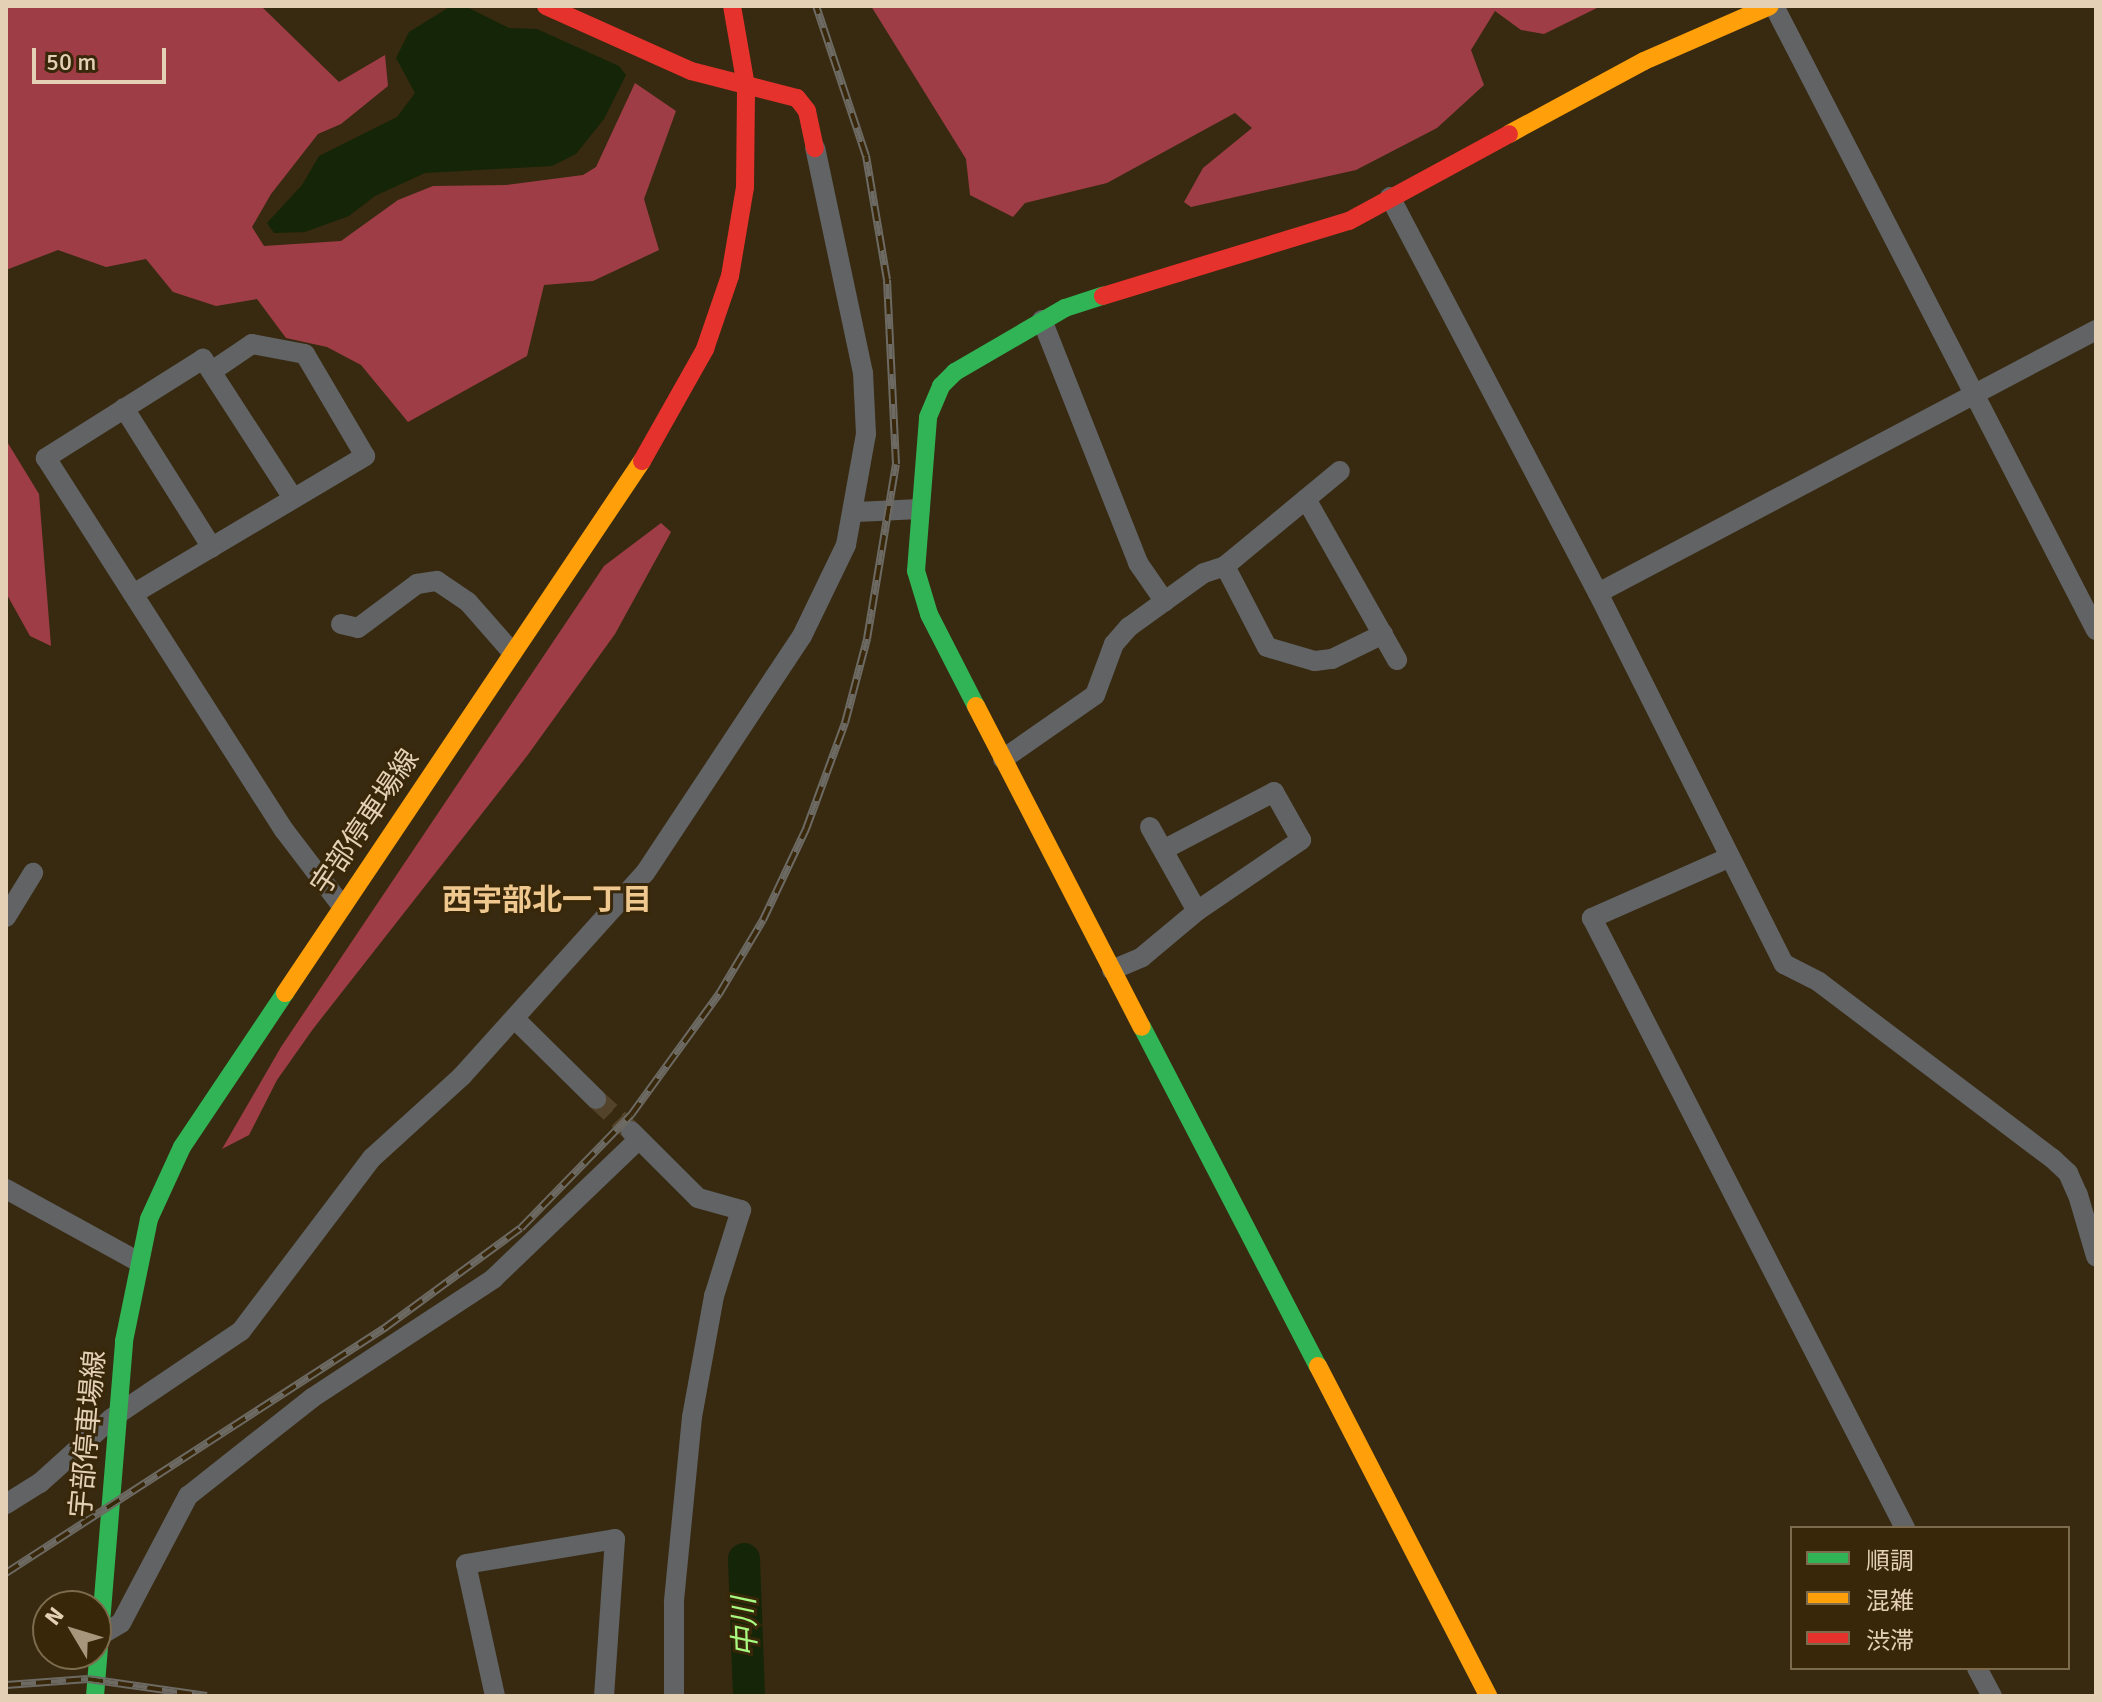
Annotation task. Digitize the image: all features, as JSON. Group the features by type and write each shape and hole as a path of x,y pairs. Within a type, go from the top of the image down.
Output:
{"street":[{"path":"6,1504 40,1483 112,1418 241,1331 372,1158 462,1076 645,873 733,745 820,602 856,512 866,434 863,373 807,111 797,98 691,71 546,6"},
{"name":"宇部停車場線","path":"104,1590 121,1382 137,1261 182,1147 662,432 705,349 739,237 748,131 746,86 732,6"},
{"path":"1488,1696 1003,759 919,588 920,509 928,417 941,386 970,361 1065,308 1349,221 1644,61 1772,6 2096,630"},
{"path":"1390,197 1598,593 1728,858 1784,964 1819,982 1958,1083 2068,1173 2096,1256"},
{"path":"1042,320 1138,563 1165,602"},
{"path":"1598,593 2096,330"},
{"path":"133,594 365,456 305,354 252,344 212,371"},
{"path":"293,498 203,359 46,458 284,830 342,906"},
{"path":"124,408 212,548"},
{"path":"1003,759 1095,695 1114,644 1204,573 1225,566 1340,471"},
{"path":"1306,499 1397,660"},
{"path":"856,512 920,509"},
{"path":"1225,566 1267,647 1323,660 1383,634"},
{"path":"341,624 358,628 417,584 437,581 460,594 512,652"},
{"path":"1112,970 1142,957 1197,911 1301,840 1274,792 1163,850"},
{"path":"1150,827 1197,911"},
{"path":"1728,858 1592,918 1904,1526"},
{"path":"6,917 33,873"},
{"path":"515,1019 596,1099"},
{"path":"112,1632 121,1623 188,1496 312,1398 493,1279 635,1135 698,1198 741,1210 714,1296 692,1417 674,1602 674,1696"},
{"path":"6,1189 137,1261"},
{"path":"495,1696 466,1564 615,1539 604,1696"},
{"name":"宇部停車場線","path":"95,1696 98,1670"},
{"path":"1978,1670 1992,1696"}],"shaded area":[{"path":"6,6 261,6 339,82 385,55 388,86 341,124 318,134 271,194 252,227 264,246 341,241 398,200 433,186 506,185 583,175 596,167 635,83 676,111 644,199 659,250 593,281 544,285 527,356 408,422 361,365 327,347 286,338 257,299 216,306 173,292 146,259 106,267 58,250 6,270"},
{"path":"451,6 465,6 509,28 537,29 619,66 626,75 604,119 576,154 552,166 425,173 375,196 349,216 305,232 274,233 267,223 302,185 319,156 397,117 415,93 396,58 409,32"},
{"path":"871,6 1601,6 1544,34 1521,30 1495,11 1471,50 1484,85 1437,128 1356,170 1191,207 1184,202 1203,168 1252,128 1235,113 1107,183 1025,203 1013,217 970,195 966,159"},
{"path":"6,440 39,494 51,646 30,636 6,593"},
{"path":"661,523 671,532 615,634 527,756 313,1029 277,1080 249,1135 222,1149 281,1047 604,566"}],"waterway":[{"name":"中川","path":"744,1559 749,1696"}],"tunnel":[{"path":"596,1099 631,1131"}],"railway":[{"path":"6,1573 386,1327 521,1228 631,1115 719,994 763,920 806,829 845,723 867,639 896,464 887,280 866,156 816,6"},
{"path":"6,1685 88,1679 207,1696"}],"traffic: fast":[{"path":"976,706 929,614 916,571 928,417 941,386 955,372 1065,308 1103,296"},
{"path":"95,1696 124,1341 149,1219 182,1147 285,993"},
{"path":"1142,1027 1318,1366"}],"traffic: slow":[{"path":"1509,134 1644,61 1770,6"},
{"path":"285,993 642,461"},
{"path":"976,706 1142,1027"},
{"path":"1318,1366 1488,1696"}],"traffic: jam":[{"path":"546,6 691,71 797,98 807,111 815,148"},
{"path":"642,461 705,349 730,276 745,187 746,86 732,6"},
{"path":"1103,296 1349,221 1509,134"}],"district":[{"name":"西宇部北一丁目","path":"547,901"}]}
